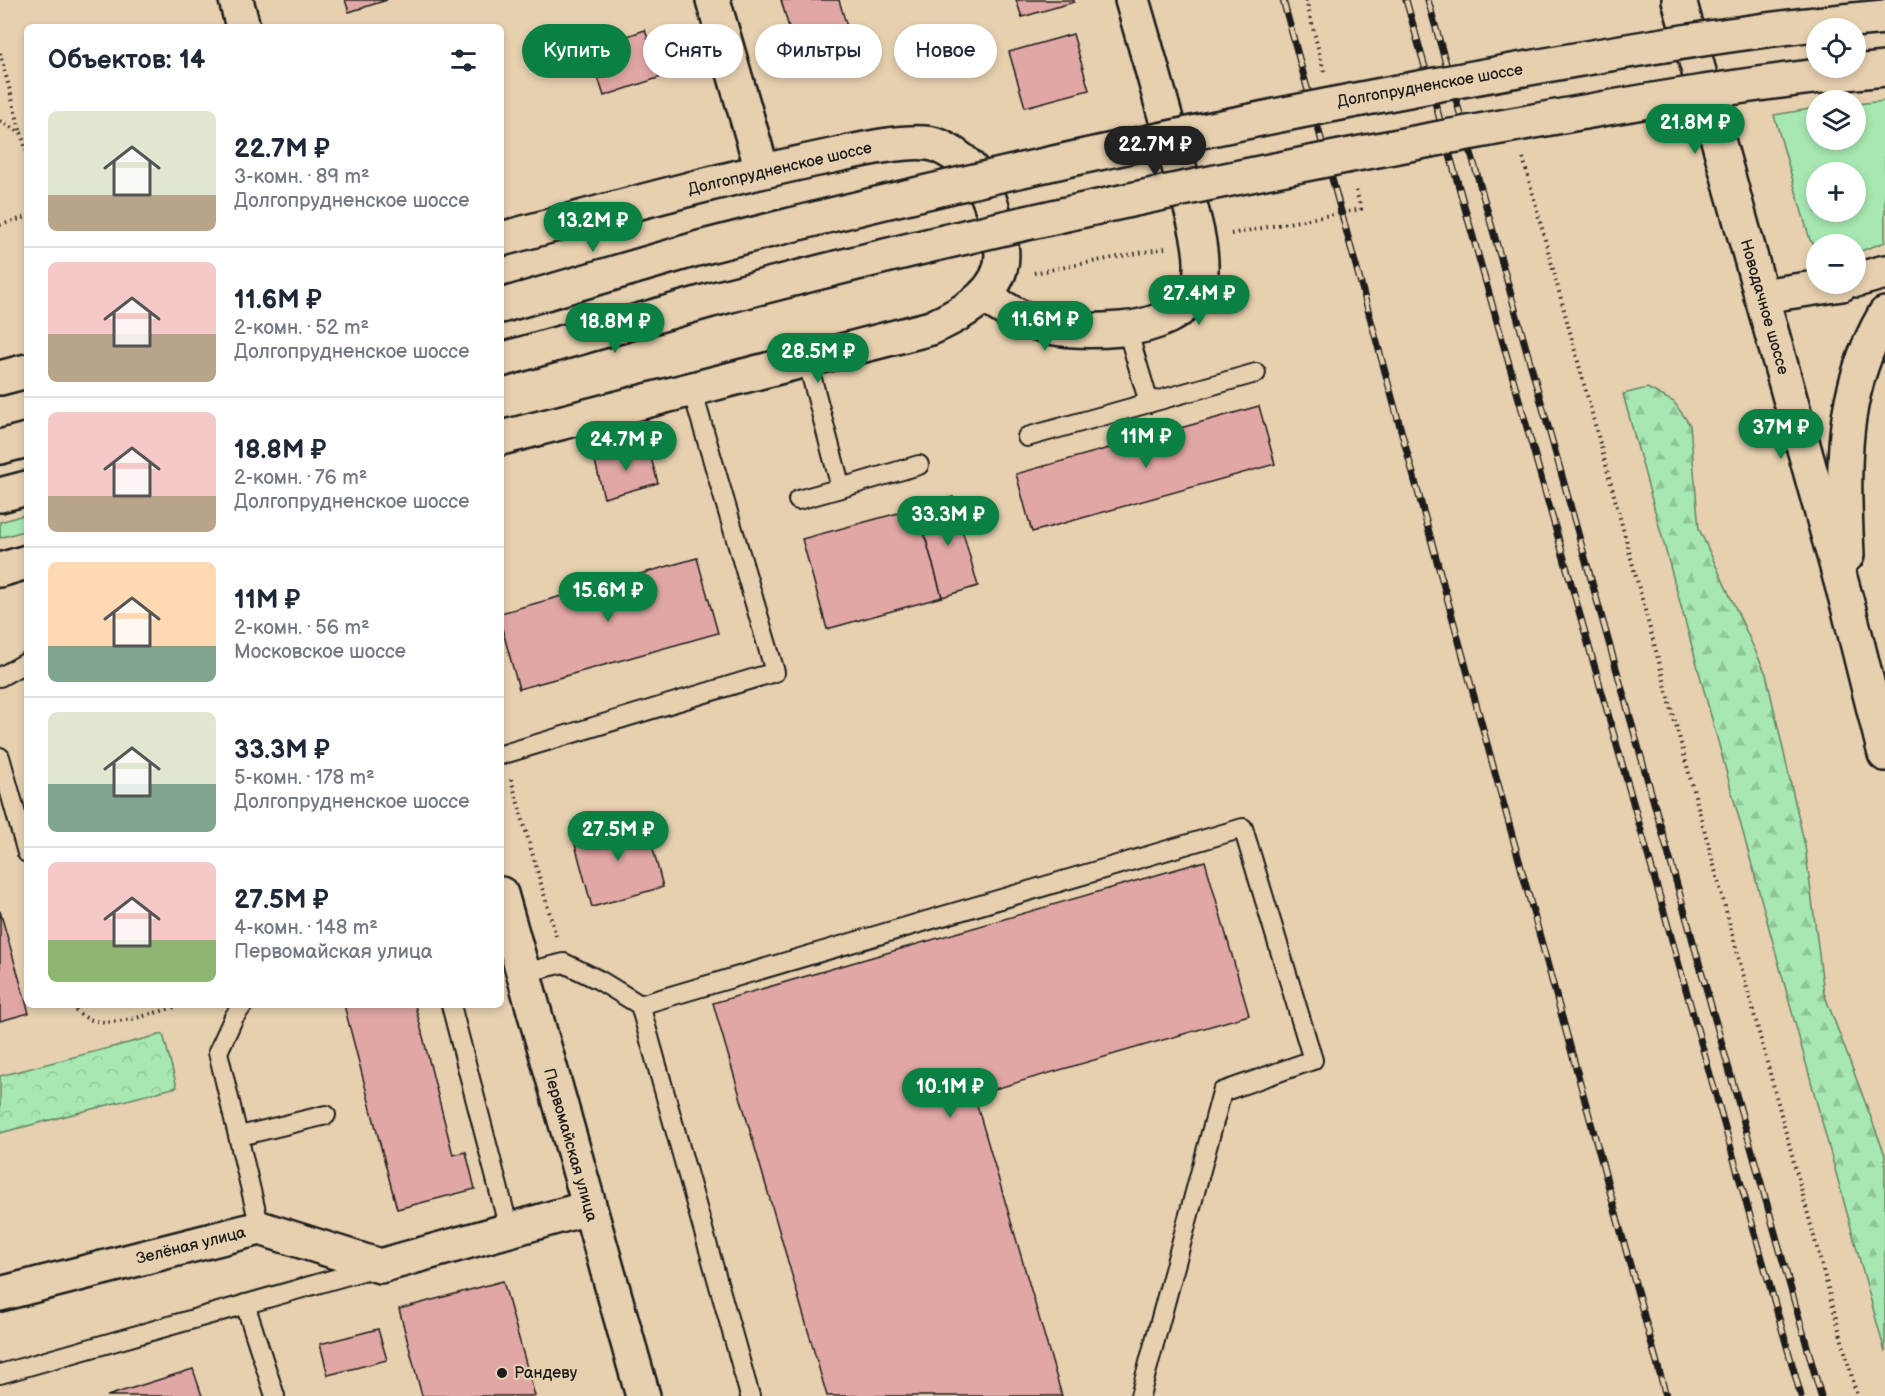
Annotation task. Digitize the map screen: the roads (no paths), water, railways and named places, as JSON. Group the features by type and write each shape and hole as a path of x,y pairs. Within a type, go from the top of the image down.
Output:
{"main road":[{"path":"236,0 242,24"},
{"path":"713,0 762,170"},
{"path":"984,295 1004,310 1039,326 1082,333 1127,329 1167,318 1190,301 1200,283 1199,241 1132,0"},
{"name":"Новодачное шоссе","path":"1678,0 1849,610 1885,754"},
{"name":"Долгопрудненское шоссе","path":"504,305 700,248 874,203 1256,119 1576,59 1821,22 1885,16"},
{"path":"504,359 715,299 886,254 1266,170 1586,111 1827,75 1885,69"},
{"name":"Долгопрудненское шоссе","path":"504,238 762,170 891,144 937,145 971,166 988,192 1001,249 996,279 984,295 962,314 931,328 504,437"},
{"path":"1866,277 1885,272"},
{"path":"1761,296 1806,289"},
{"path":"1849,610 1844,488 1850,398 1867,344 1885,314"},
{"path":"0,378 24,372"},
{"path":"0,447 24,441"},
{"path":"0,495 24,489"},
{"path":"0,570 24,563"},
{"name":"Первомайская улица","path":"504,905 643,1396"},
{"path":"380,1266 588,1208"},
{"name":"Зелёная улица","path":"0,1294 260,1228 380,1266"}],"lane":[{"path":"1127,329 1149,403"},
{"path":"807,360 841,488"},
{"path":"1027,437 1256,373"},
{"path":"504,753 775,672 692,390"},
{"path":"798,500 919,465"},
{"path":"0,677 24,664"},
{"path":"0,757 24,842"},
{"path":"640,1005 1243,828 1312,1060 1222,1092 1140,1396"},
{"path":"523,973 564,963 599,980 640,1005 750,1396"},
{"path":"241,1008 234,1017 218,1052 240,1136 260,1228"},
{"path":"452,1008 509,1229"},
{"path":"240,1136 326,1115"},
{"path":"0,1374 380,1266"},
{"path":"245,1304 275,1396"}],"railway":[{"path":"1283,0 1666,1396"},
{"path":"1406,0 1801,1396"},
{"path":"1428,0 1821,1396"}],"place":[{"name":"Рандеву","path":"502,1373"}]}
